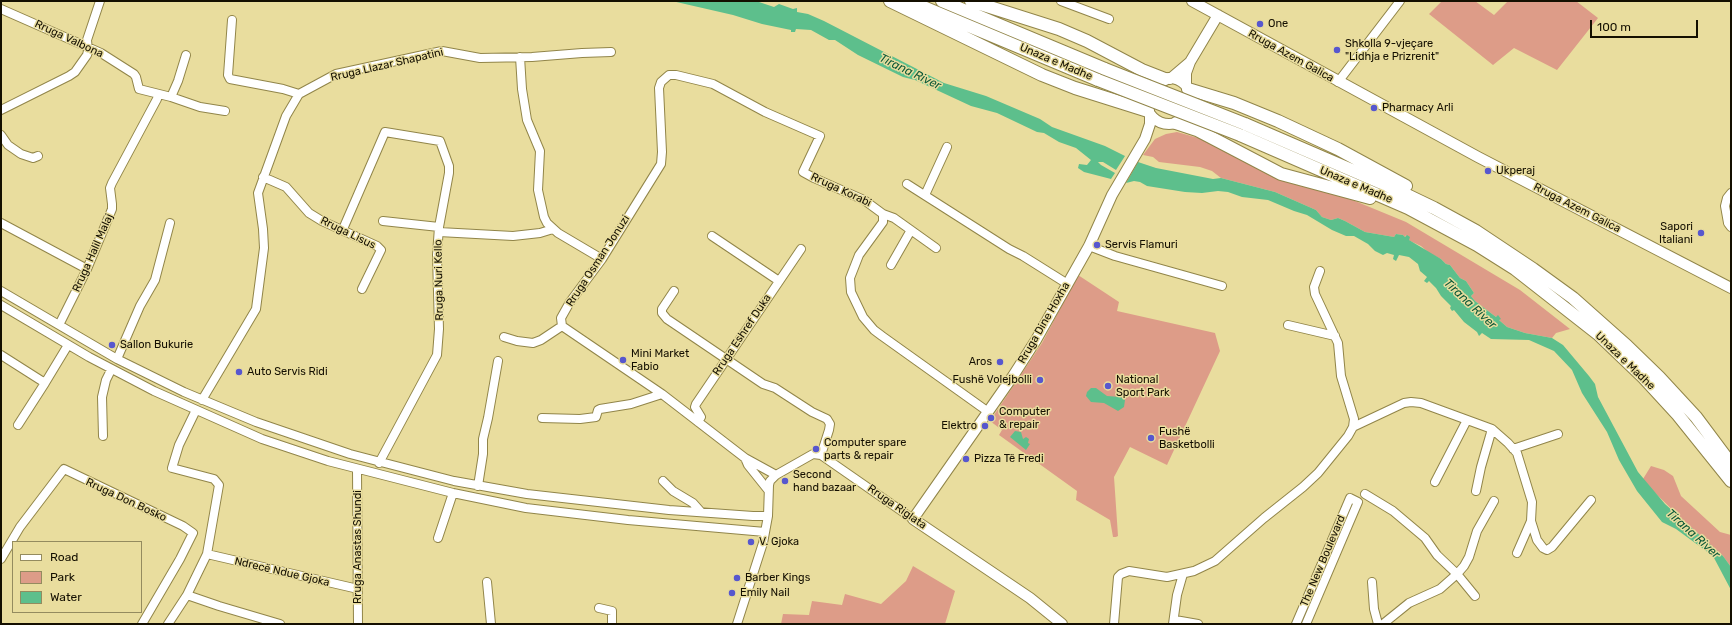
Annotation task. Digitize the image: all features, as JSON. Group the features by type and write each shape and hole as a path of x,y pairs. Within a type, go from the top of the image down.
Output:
{"highway":[{"path":"890,1 1042,75 1075,88 1149,112"},
{"name":"Unaza e Madhe","path":"909,1 1098,80 1240,135 1378,194 1420,214 1477,245 1515,269 1598,334 1644,378 1678,415 1731,481"},
{"name":"Unaza e Madhe","path":"942,1 1105,69 1245,124 1384,184 1434,208 1494,242 1573,298 1627,346 1659,377 1696,417 1731,464"},
{"path":"971,1 1060,30 1087,41 1142,70 1168,79"},
{"path":"1187,87 1247,108 1348,154 1464,216 1538,267 1549,276 1553,283"},
{"path":"1171,124 1197,130 1281,174 1347,191 1404,212 1476,251 1537,291 1555,299"}],"main road":[{"name":"Rruga Azem Galica","path":"1192,1 1338,82 1502,170 1731,288"},
{"name":"Rruga Dine Hoxha","path":"1143,144 1171,124 1183,119 1191,109 1192,97 1187,87 1186,73 1190,62 1218,16"},
{"name":"Rruga Dine Hoxha","path":"914,518 1025,358 1066,283 1089,246 1112,195 1143,144 1150,124 1146,99 1150,89 1157,82 1168,79 1190,62"},
{"path":"1168,79 1177,80 1187,87"},
{"path":"1149,112 1160,122 1171,124"},
{"name":"Rruga Riglata","path":"914,518 1030,598 1062,624"}],"street":[{"path":"1,110 72,74 87,56 87,45 92,22 100,1"},
{"path":"1061,1 1109,19"},
{"path":"1338,82 1400,1"},
{"name":"Rruga Valbona","path":"1,9 87,45 134,74 139,89 171,97 200,107 225,110"},
{"path":"202,400 256,309 264,248 258,193 286,116 299,94 283,89 230,79 228,75 232,20"},
{"name":"Rruga Llazar Shapatini","path":"299,94 336,74 442,51 480,58 548,57 582,53 611,52"},
{"path":"171,97 186,54"},
{"path":"520,57 522,88 527,120 540,151 539,195 544,217 553,229 602,259"},
{"name":"Rruga Korabi","path":"665,77 669,75 676,75 713,84 765,112 820,136 803,172 864,200 883,214 883,222 859,255 850,278 851,292 858,309 874,330 988,411"},
{"name":"Rruga Osman Jonuzi","path":"562,326 561,318 602,259 661,164 662,152 659,84 665,77"},
{"name":"Rruga Halil Malaj","path":"59,325 87,269 112,209 110,188 112,182 157,99 158,94"},
{"name":"Rruga Nuri Kello","path":"343,229 385,132 440,141 449,166 449,173 439,229 438,255 440,329 436,355 379,463"},
{"path":"1,135 8,144 21,154 33,158 38,156"},
{"path":"925,195 947,147"},
{"name":"Rruga Lisus","path":"263,177 286,187 309,213 322,221 343,229 377,246 381,250 362,289"},
{"path":"907,184 1009,249 1066,283"},
{"path":"1731,193 1727,198 1725,206 1728,223 1731,227"},
{"path":"883,214 894,218 936,248"},
{"path":"383,221 439,229 513,236 540,233 553,229"},
{"path":"1,223 87,269"},
{"path":"117,359 140,306 155,280 170,224"},
{"path":"891,265 911,230"},
{"path":"712,236 779,280"},
{"path":"1089,246 1115,256 1222,286"},
{"name":"Rruga Eshref Duka","path":"698,422 701,417 695,407 696,404 801,249"},
{"path":"1114,624 1118,577 1121,574 1128,571 1167,577 1194,571 1215,561 1264,518 1303,487 1329,460 1348,436 1353,427 1354,419 1341,376 1338,343 1315,294 1314,287 1320,271"},
{"path":"1,291 117,359 202,400 280,431 379,463 478,486 555,498 701,512 768,516"},
{"path":"674,291 662,309 664,316 763,384 775,388 812,412 827,419 830,424 822,455 813,454 776,475 770,482 768,490 768,516 765,532 737,624"},
{"path":"1,305 111,370 196,410 302,453 357,469 453,493 526,508 765,532"},
{"path":"1288,325 1335,336"},
{"path":"504,337 517,341 533,343 541,340 562,326 662,394 745,458 776,475"},
{"path":"18,425 68,345"},
{"path":"1,356 45,383"},
{"path":"478,486 483,454 483,439 498,361"},
{"path":"103,436 102,397 106,380 111,370"},
{"path":"542,418 580,419 596,417 598,410 600,409 631,404 662,394"},
{"path":"1353,427 1404,403 1411,402 1422,403 1492,429 1514,449 1522,468 1532,502 1531,521 1537,540 1547,550 1552,547 1591,500"},
{"path":"168,624 188,595 207,554 218,482 214,479 172,468 179,445 196,410"},
{"path":"1436,482 1467,420"},
{"path":"1476,491 1492,429"},
{"path":"1514,449 1558,434"},
{"name":"Rruga Riglata","path":"822,455 914,518"},
{"path":"745,458 748,466 768,490"},
{"name":"Rruga Don Bosko","path":"1,559 20,527 64,469 183,526 193,533 180,559 142,624"},
{"name":"Rruga Anastas Shundi","path":"357,469 358,624"},
{"path":"662,481 672,491 693,503 701,512"},
{"path":"438,538 453,493"},
{"path":"1365,494 1393,511 1425,538 1437,555 1457,574 1475,596"},
{"name":"The New Boulevard","path":"1296,624 1350,498 1358,502 1306,624"},
{"path":"1383,624 1409,603 1440,589 1457,574 1469,557 1481,521 1494,501"},
{"path":"1517,553 1531,521"},
{"name":"Ndrecë Ndue Gjoka","path":"207,554 358,589"},
{"path":"1183,574 1177,595 1174,622 1198,624"},
{"path":"487,582 491,624"},
{"path":"1372,582 1374,609 1378,624"},
{"path":"188,595 218,606 280,624"},
{"path":"599,608 612,611 612,624"}],"green space":[{"path":"1442,1 1475,1 1494,15 1508,1 1576,1 1598,18 1557,70 1514,48 1493,65 1429,14"},
{"path":"1177,132 1202,139 1279,179 1301,186 1338,194 1406,222 1520,290 1570,329 1556,333 1552,338 1525,333 1507,327 1499,320 1498,316 1496,317 1475,301 1471,296 1474,293 1466,281 1460,278 1450,265 1429,253 1421,246 1408,240 1406,235 1405,237 1403,235 1396,234 1394,237 1365,232 1338,218 1331,220 1322,217 1316,210 1275,192 1221,178 1212,171 1200,167 1159,162 1153,157 1143,155 1155,139 1166,134"},
{"name":"National Sport Park","path":"1078,275 1119,302 1117,311 1215,333 1220,351 1167,465 1130,447 1114,477 1118,536 1116,537 1113,537 1110,520 1076,500 1077,491 999,435 1002,430 990,421 1042,343"},
{"path":"1651,466 1664,470 1673,476 1681,496 1720,532 1731,535 1731,567 1723,556 1650,488 1643,479"},
{"path":"913,566 955,591 945,624 781,624 783,614 809,615 812,601 842,605 845,594 881,604 906,581"}],"water":[{"name":"Tirana River","path":"672,1 756,1 774,7 779,4 793,9 797,8 797,12 808,14 824,21 944,83 986,96 1040,119 1052,127 1105,146 1125,156 1116,170 1103,162 1098,162 1115,173 1111,179 1084,172 1078,168 1079,164 1087,165 1091,160 1076,148 1059,142 1044,133 1037,132 997,113 971,106 915,80 903,77 858,55 835,40 829,40 811,30 796,29 795,32 791,32 791,30"},
{"name":"Tirana River","path":"1138,162 1156,168 1213,179 1221,178 1275,192 1316,210 1322,217 1331,220 1338,218 1365,232 1394,237 1396,234 1403,235 1405,237 1407,235 1410,237 1409,240 1441,259 1446,264 1450,265 1460,278 1466,281 1474,293 1471,296 1475,301 1496,317 1498,315 1501,319 1499,320 1507,327 1525,333 1552,338 1563,345 1595,384 1598,397 1638,472 1665,504 1723,556 1731,567 1731,590 1713,556 1676,529 1662,522 1637,491 1619,460 1607,432 1582,393 1572,370 1554,351 1529,340 1491,339 1482,333 1479,336 1477,332 1464,322 1454,310 1452,311 1450,308 1451,306 1429,281 1427,283 1424,281 1427,277 1420,271 1418,264 1409,257 1399,255 1396,261 1393,259 1394,255 1387,253 1383,255 1354,236 1346,236 1332,230 1307,215 1268,200 1242,197 1228,192 1185,192 1147,186 1140,182 1134,181 1126,183"},
{"path":"1091,388 1096,388 1107,396 1121,397 1125,400 1124,407 1118,411 1104,403 1091,402 1086,396 1087,392"},
{"path":"1015,431 1021,432 1023,439 1026,437 1029,439 1028,443 1030,444 1026,450 1010,437"}],"place":[{"name":"One","path":"1260,24"},
{"name":"Shkolla 9-vjeçare \"Lidhja e Prizrenit\"","path":"1337,50"},
{"name":"Pharmacy Arli","path":"1374,108"},
{"name":"Ukperaj","path":"1488,171"},
{"name":"Sapori Italiani","path":"1701,233"},
{"name":"Servis Flamuri","path":"1097,245"},
{"name":"Sallon Bukurie","path":"112,345"},
{"name":"Mini Market Fabio","path":"623,360"},
{"name":"Aros","path":"1000,362"},
{"name":"Auto Servis Ridi","path":"239,372"},
{"name":"Fushë Volejbolli","path":"1040,380"},
{"name":"National Sport Park","path":"1108,386"},
{"name":"Computer & repair","path":"991,418"},
{"name":"Elektro","path":"985,426"},
{"name":"Fushë Basketbolli","path":"1151,438"},
{"name":"Computer spare parts & repair","path":"816,449"},
{"name":"Pizza Të Fredi","path":"966,459"},
{"name":"Second hand bazaar","path":"785,481"},
{"name":"V. Gjoka","path":"751,542"},
{"name":"Barber Kings","path":"737,578"},
{"name":"Emily Nail","path":"732,593"}]}
